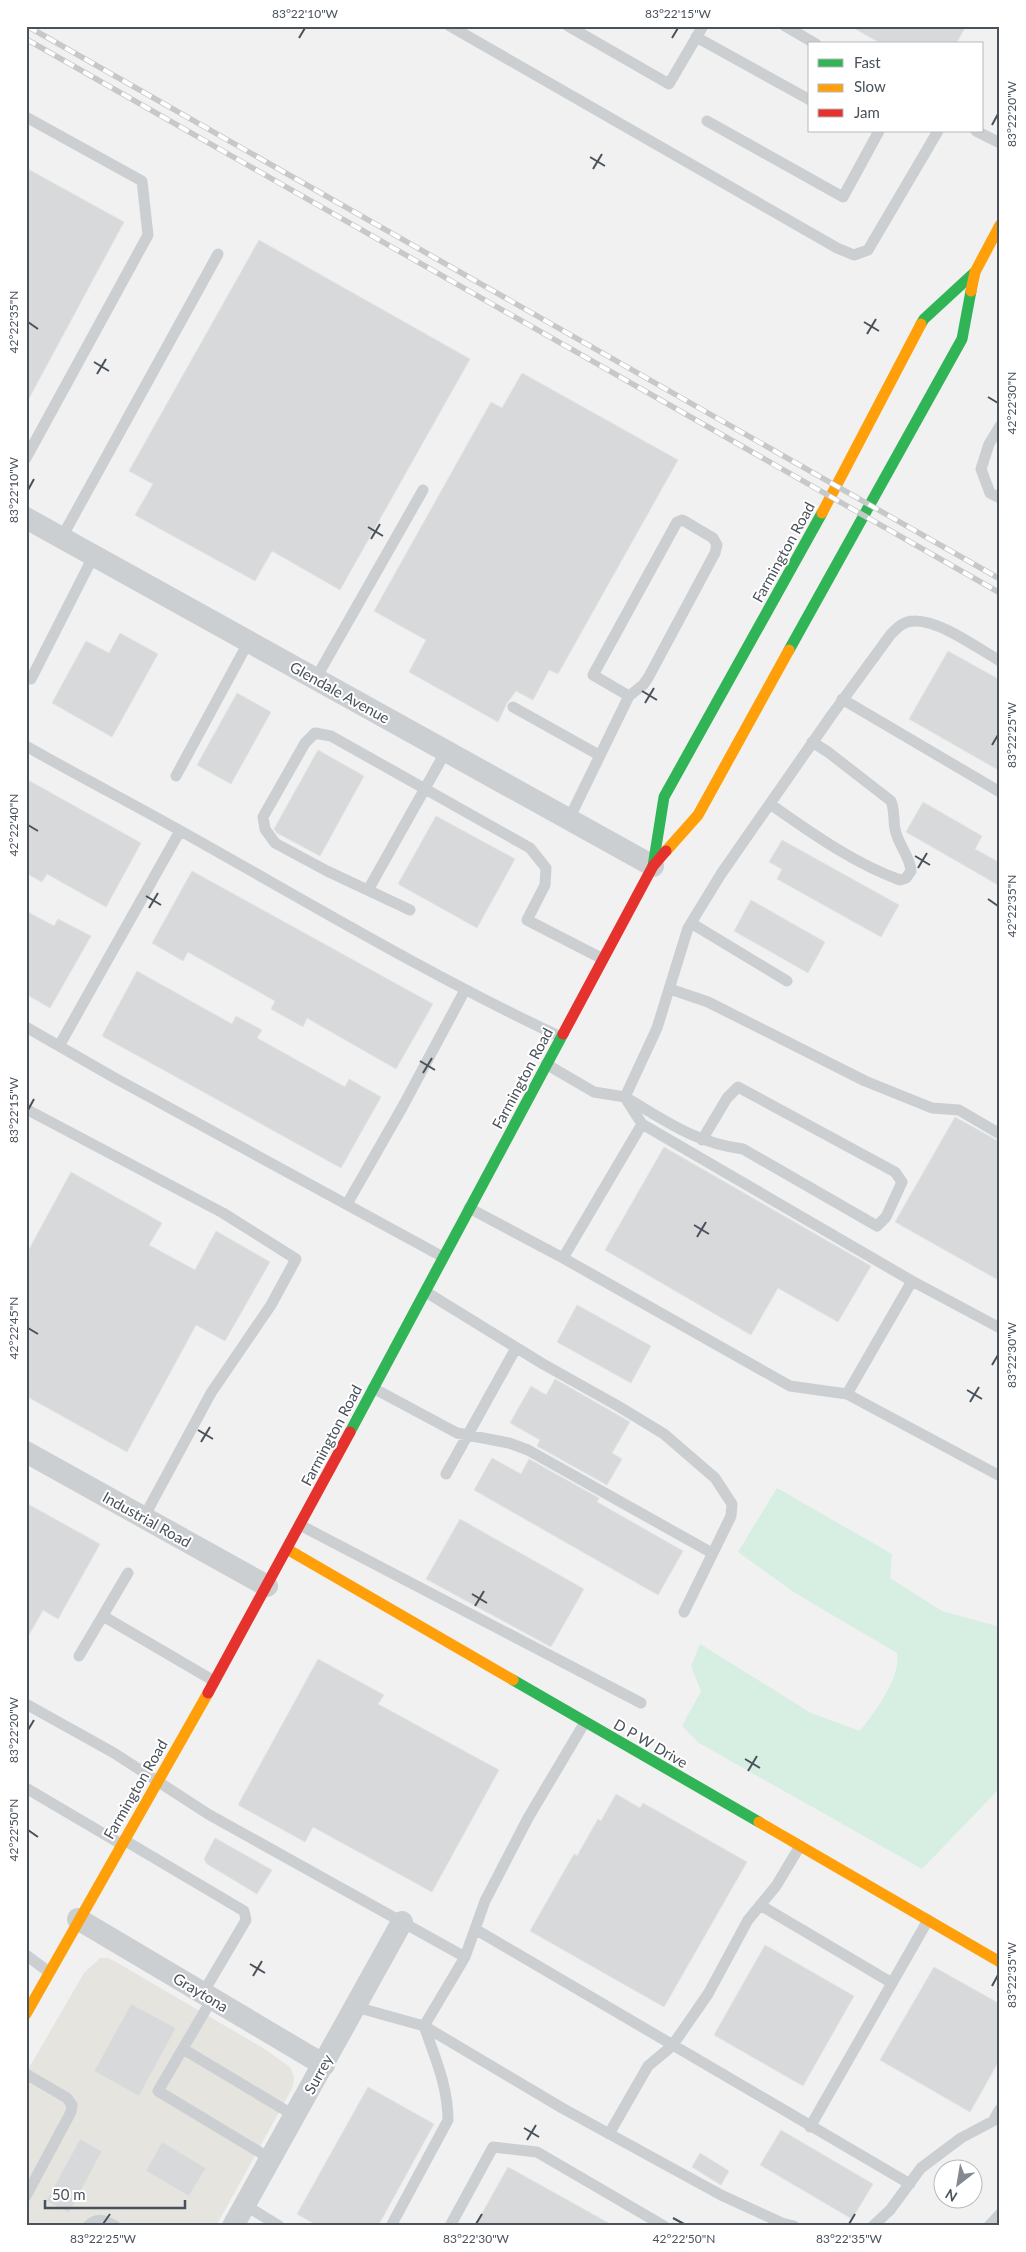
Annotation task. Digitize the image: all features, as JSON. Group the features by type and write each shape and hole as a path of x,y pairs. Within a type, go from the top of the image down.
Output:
{"main road":[{"name":"Farmington Road","path":"26,2014 268,1586 653,866 698,815 962,339 975,272 1000,226"},
{"name":"Farmington Road","path":"653,866 664,798 845,471 924,319 975,272"},
{"name":"D P W Drive","path":"288,1549 1000,1962"}],"street":[{"name":"Glendale Avenue","path":"26,518 653,866"},
{"name":"Industrial Road","path":"26,1452 268,1586"},
{"name":"Graytona","path":"78,1919 324,2065"},
{"name":"Surrey","path":"234,2226 402,1922"}],"lane":[{"path":"450,26 837,248 854,255 868,250 937,132"},
{"path":"568,26 669,84 703,26"},
{"path":"785,26 813,42"},
{"path":"696,37 808,99"},
{"path":"26,118 142,181 148,235 26,458"},
{"path":"707,121 843,196 879,132"},
{"path":"978,132 1000,143"},
{"path":"62,537 218,254"},
{"path":"1000,426 990,444 981,469 990,492 1000,498"},
{"path":"316,678 423,490"},
{"path":"569,818 629,696 643,685 648,678 715,553 717,545 713,538 686,522 676,522 593,675 629,696"},
{"path":"31,679 94,555"},
{"path":"625,1097 657,1028 691,923 721,874 812,742 891,634 900,625 913,621 939,626 1000,661"},
{"path":"176,776 249,641"},
{"path":"842,699 1000,792"},
{"path":"513,707 599,755"},
{"path":"410,910 327,871 275,842 265,828 263,817 305,743 315,733 331,736 530,848 546,868 545,885 527,920 603,959"},
{"path":"770,804 840,850 888,876 900,880 906,878 911,872 910,864 895,828 894,808 891,801 828,752 812,742"},
{"path":"26,746 180,831 333,919 465,990 561,1037"},
{"path":"368,890 423,788 446,750"},
{"path":"59,1046 180,831"},
{"path":"691,923 787,981"},
{"path":"670,989 708,1002 865,1081 932,1108 959,1110 1000,1134"},
{"path":"347,1204 465,990"},
{"path":"26,1027 443,1257"},
{"path":"546,1064 594,1092 625,1097 689,1135 702,1140 718,1146 744,1149 878,1226 886,1217 902,1182 895,1172 738,1087 727,1098 702,1140"},
{"path":"625,1097 642,1124 912,1280 1000,1328"},
{"path":"26,1109 223,1213 296,1259 271,1305 211,1393 144,1517"},
{"path":"563,1258 642,1124"},
{"path":"469,1208 563,1258 790,1386 848,1394 1000,1476"},
{"path":"848,1394 912,1280"},
{"path":"425,1291 516,1348 664,1434 715,1478 732,1504 731,1516 684,1612"},
{"path":"446,1474 516,1348"},
{"path":"373,1388 467,1436 509,1443 528,1450 712,1553"},
{"path":"300,1525 641,1702"},
{"path":"79,1656 128,1573"},
{"path":"103,1616 214,1680"},
{"path":"26,1704 114,1753 208,1814 465,1956"},
{"path":"424,2026 465,1956 485,1901 528,1818 585,1722"},
{"path":"26,1788 244,1911 246,1920 183,2048 158,2091 271,2159"},
{"path":"609,2134 648,2066 672,2046 708,1994 748,1920 776,1886 800,1846"},
{"path":"760,1905 892,1983"},
{"path":"810,2127 928,1920"},
{"path":"475,1930 910,2184"},
{"path":"26,1955 49,1972"},
{"path":"356,2007 424,2026 562,2108 721,2195 782,2223 794,2226"},
{"path":"391,2226 448,2120 448,2101 442,2076 424,2026"},
{"path":"183,2048 295,2116"},
{"path":"26,2074 68,2098 72,2105 71,2112 26,2196"},
{"path":"873,2226 890,2210 921,2168 961,2138 993,2121 1000,2109"},
{"path":"450,2226 493,2147 537,2152 664,2226"},
{"path":"245,2205 279,2226"},
{"path":"989,2226 1000,2214"},
{"path":"88,2226 97,2220 103,2220 114,2226"}],"shaded area":[{"path":"100,1958 108,1958 116,1962 263,2048 290,2067 294,2076 293,2086 289,2094 216,2226 26,2226 26,2073 84,1973"}],"green space":[{"path":"777,1488 892,1554 890,1578 942,1611 1000,1627 1000,1788 922,1869 699,1743 682,1726 701,1691 691,1666 700,1644 811,1713 860,1731 886,1694 891,1683 897,1662 897,1653 795,1593 738,1552"}],"building":[{"path":"850,26 966,26 957,42 878,42"},
{"path":"26,168 124,222 26,404"},
{"path":"259,240 470,359 340,590 272,551 255,581 135,515 153,484 129,471"},
{"path":"522,373 678,460 558,674 549,670 533,700 516,691 507,703 498,722 409,672 426,640 374,611 491,402 502,408"},
{"path":"120,633 158,654 112,737 52,703 86,641 109,653"},
{"path":"948,651 1000,680 1000,771 909,719"},
{"path":"237,693 271,712 231,784 197,765"},
{"path":"318,750 364,776 320,856 277,833 274,829"},
{"path":"26,779 141,843 106,907 47,874 42,882 26,873"},
{"path":"923,802 982,836 975,849 1000,863 1000,886 906,832"},
{"path":"436,816 515,859 477,928 398,884"},
{"path":"782,840 899,905 881,937 777,879 782,869 769,862"},
{"path":"192,871 433,1004 396,1069 307,1018 303,1027 271,1009 275,1001 188,952 183,961 152,943"},
{"path":"751,900 825,942 808,973 734,931"},
{"path":"26,911 54,926 58,919 91,936 50,1008 26,994"},
{"path":"137,971 232,1024 236,1016 262,1030 257,1038 345,1087 349,1079 381,1097 341,1168 102,1036"},
{"path":"955,1117 1000,1142 1000,1281 895,1222"},
{"path":"664,1147 871,1266 838,1322 778,1288 751,1335 605,1250"},
{"path":"71,1172 162,1223 149,1245 195,1270 216,1231 270,1262 225,1341 196,1325 127,1452 26,1396 26,1255"},
{"path":"577,1305 651,1346 631,1383 557,1342"},
{"path":"555,1379 630,1422 612,1453 622,1459 607,1485 537,1446 540,1440 510,1423 531,1386 546,1395"},
{"path":"492,1458 521,1474 529,1459 599,1498 597,1502 683,1551 658,1595 474,1490"},
{"path":"26,1503 100,1544 58,1619 43,1610 26,1640"},
{"path":"460,1519 584,1589 551,1647 426,1579"},
{"path":"318,1659 384,1695 378,1704 499,1770 432,1892 313,1827 305,1842 238,1805"},
{"path":"616,1794 640,1808 643,1803 747,1862 664,2007 530,1931 574,1854 577,1856 598,1819 601,1821"},
{"path":"215,1838 272,1870 257,1894 207,1864 204,1859"},
{"path":"765,1945 854,1996 803,2086 714,2035"},
{"path":"934,1967 1000,2004 1000,2059 970,2112 880,2060"},
{"path":"131,2004 176,2028 139,2096 94,2071"},
{"path":"368,2087 434,2124 378,2226 318,2226 297,2214"},
{"path":"781,2130 873,2184 852,2219 760,2165"},
{"path":"80,2139 102,2151 69,2213 46,2201"},
{"path":"162,2142 206,2168 189,2196 146,2171"},
{"path":"700,2153 729,2171 721,2185 692,2167"},
{"path":"508,2167 614,2226 475,2226"}],"railway":[{"path":"27,26 1000,579"},
{"path":"26,39 1000,593"}],"traffic: fast":[{"path":"921,324 924,319 975,272"},
{"path":"789,650 962,339 971,291"},
{"path":"653,866 664,797 822,513"},
{"path":"350,1432 563,1034"},
{"path":"513,1680 759,1822"}],"traffic: slow":[{"path":"971,291 975,272 1000,225"},
{"path":"822,513 921,324"},
{"path":"666,851 698,815 789,650"},
{"path":"287,1549 513,1680"},
{"path":"26,2014 208,1693"},
{"path":"759,1822 1000,1962"}],"traffic: jam":[{"path":"563,1034 653,866 666,851"},
{"path":"208,1693 350,1432"}]}
